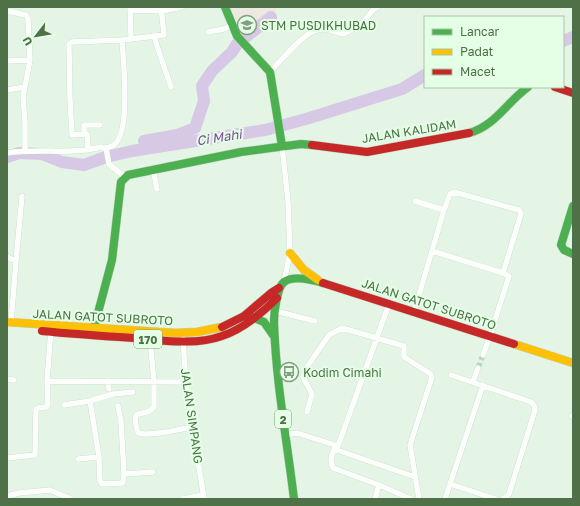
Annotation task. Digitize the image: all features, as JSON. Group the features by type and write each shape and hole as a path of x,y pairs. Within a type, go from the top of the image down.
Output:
{"main road":[{"path":"226,7 232,26 239,39 270,72 282,146"},
{"name":"JALAN KALIDAM","path":"125,177 153,169 282,146 301,144 367,152 466,134 479,130 490,124 527,88"},
{"path":"558,88 573,93"},
{"path":"90,330 112,260 121,182 125,177"},
{"path":"573,206 561,245 565,251 573,254"},
{"name":"170","path":"290,253 304,270 321,282"},
{"name":"JALAN GATOT SUBROTO","path":"140,335 150,339 183,337 217,330 245,316 271,292 291,279 299,279 321,282 573,363"},
{"path":"277,298 282,285"},
{"name":"JALAN GATOT SUBROTO","path":"8,325 208,340 221,337 245,325 256,318 277,298"},
{"name":"2","path":"277,298 274,321 274,338 294,499"},
{"path":"245,316 256,318"},
{"name":"2","path":"256,318 262,320 267,325 274,338"}],"street":[{"path":"131,38 130,8 161,9 182,7"},
{"path":"270,72 308,34 313,31 323,29 344,34 361,24 374,9 378,7"},
{"path":"84,134 72,135 69,44 72,42 122,40 165,34 161,9"},
{"path":"7,11 27,16 28,19 30,60 24,88 23,103 25,150"},
{"path":"208,32 232,26"},
{"path":"154,36 171,87"},
{"path":"7,153 25,150 73,152 101,147 106,149 117,143 122,126 125,105 122,40"},
{"path":"7,61 30,60"},
{"path":"7,90 24,88"},
{"path":"88,150 87,134 84,134 84,125 100,125"},
{"path":"282,146 288,201 290,253 282,285"},
{"path":"106,149 111,166 122,173 125,177"},
{"path":"153,169 157,189"},
{"path":"414,312 444,210 450,194 454,192 519,210 521,214 503,273"},
{"path":"8,325 22,196"},
{"path":"415,201 444,210"},
{"path":"432,251 509,276 483,355"},
{"path":"7,257 16,261"},
{"path":"389,304 331,458 333,468 411,499"},
{"path":"275,311 316,321"},
{"path":"307,412 312,394 303,377 307,367 329,335 342,328 404,346 404,357 431,374 432,380 410,445 419,499"},
{"path":"7,458 35,455 36,410 38,408 47,407 47,381 51,329"},
{"name":"JALAN SIMPANG","path":"183,337 186,382 204,497"},
{"path":"150,339 154,382 154,407 149,411 136,414 134,419 138,433 150,434 193,427"},
{"path":"473,382 478,368"},
{"path":"451,375 531,402 534,405 535,410 509,494 503,499"},
{"path":"7,380 14,380"},
{"path":"47,381 186,382"},
{"path":"108,381 109,389"},
{"path":"445,499 483,385"},
{"path":"64,406 90,401 113,394 133,392"},
{"path":"90,401 99,457 99,478 102,484 123,482 124,474 121,421 118,406"},
{"path":"285,435 297,433 415,477"},
{"path":"78,458 99,457"},
{"path":"124,474 152,472"},
{"path":"450,484 496,499"},
{"path":"375,499 379,485"},
{"path":"7,496 19,493 50,490 71,499"},
{"path":"183,499 204,497"}],"shaded area":[{"name":"STM PUSDIKHUBAD","path":"228,7 276,7 277,10 240,39"}],"waterway":[{"path":"144,141 177,135 195,128 204,101 202,86 212,71 232,52 237,44 271,17"},
{"name":"Ci Mahi","path":"564,41 573,37"},
{"name":"Ci Mahi","path":"7,157 19,153 42,154 62,162 84,165 106,157 132,151 265,130 306,119 402,89 424,76"}],"tunnel":[{"path":"478,368 483,355"}],"traffic: fast":[{"path":"225,7 237,36 270,72 282,146"},
{"path":"469,133 478,130 494,119 527,88"},
{"path":"94,328 112,260 121,182 128,175 241,152 301,144 312,145"},
{"path":"573,206 561,245 564,250 573,254"},
{"path":"294,499 277,367 274,323 275,307 279,289 284,282 298,278 323,283"},
{"path":"252,317 264,322 273,335"}],"traffic: slow":[{"path":"290,253 304,270 318,280"},
{"path":"7,322 175,333 197,332 222,327"},
{"path":"514,344 573,363"}],"traffic: jam":[{"path":"558,88 573,93"},
{"path":"312,145 367,152 469,133"},
{"path":"323,283 514,344"},
{"path":"222,327 244,316 279,288"},
{"path":"42,331 167,341 200,341 230,333 265,310 277,298"}],"place":[{"name":"STM PUSDIKHUBAD","path":"247,25"},
{"name":"Kodim Cimahi","path":"289,372"}]}
